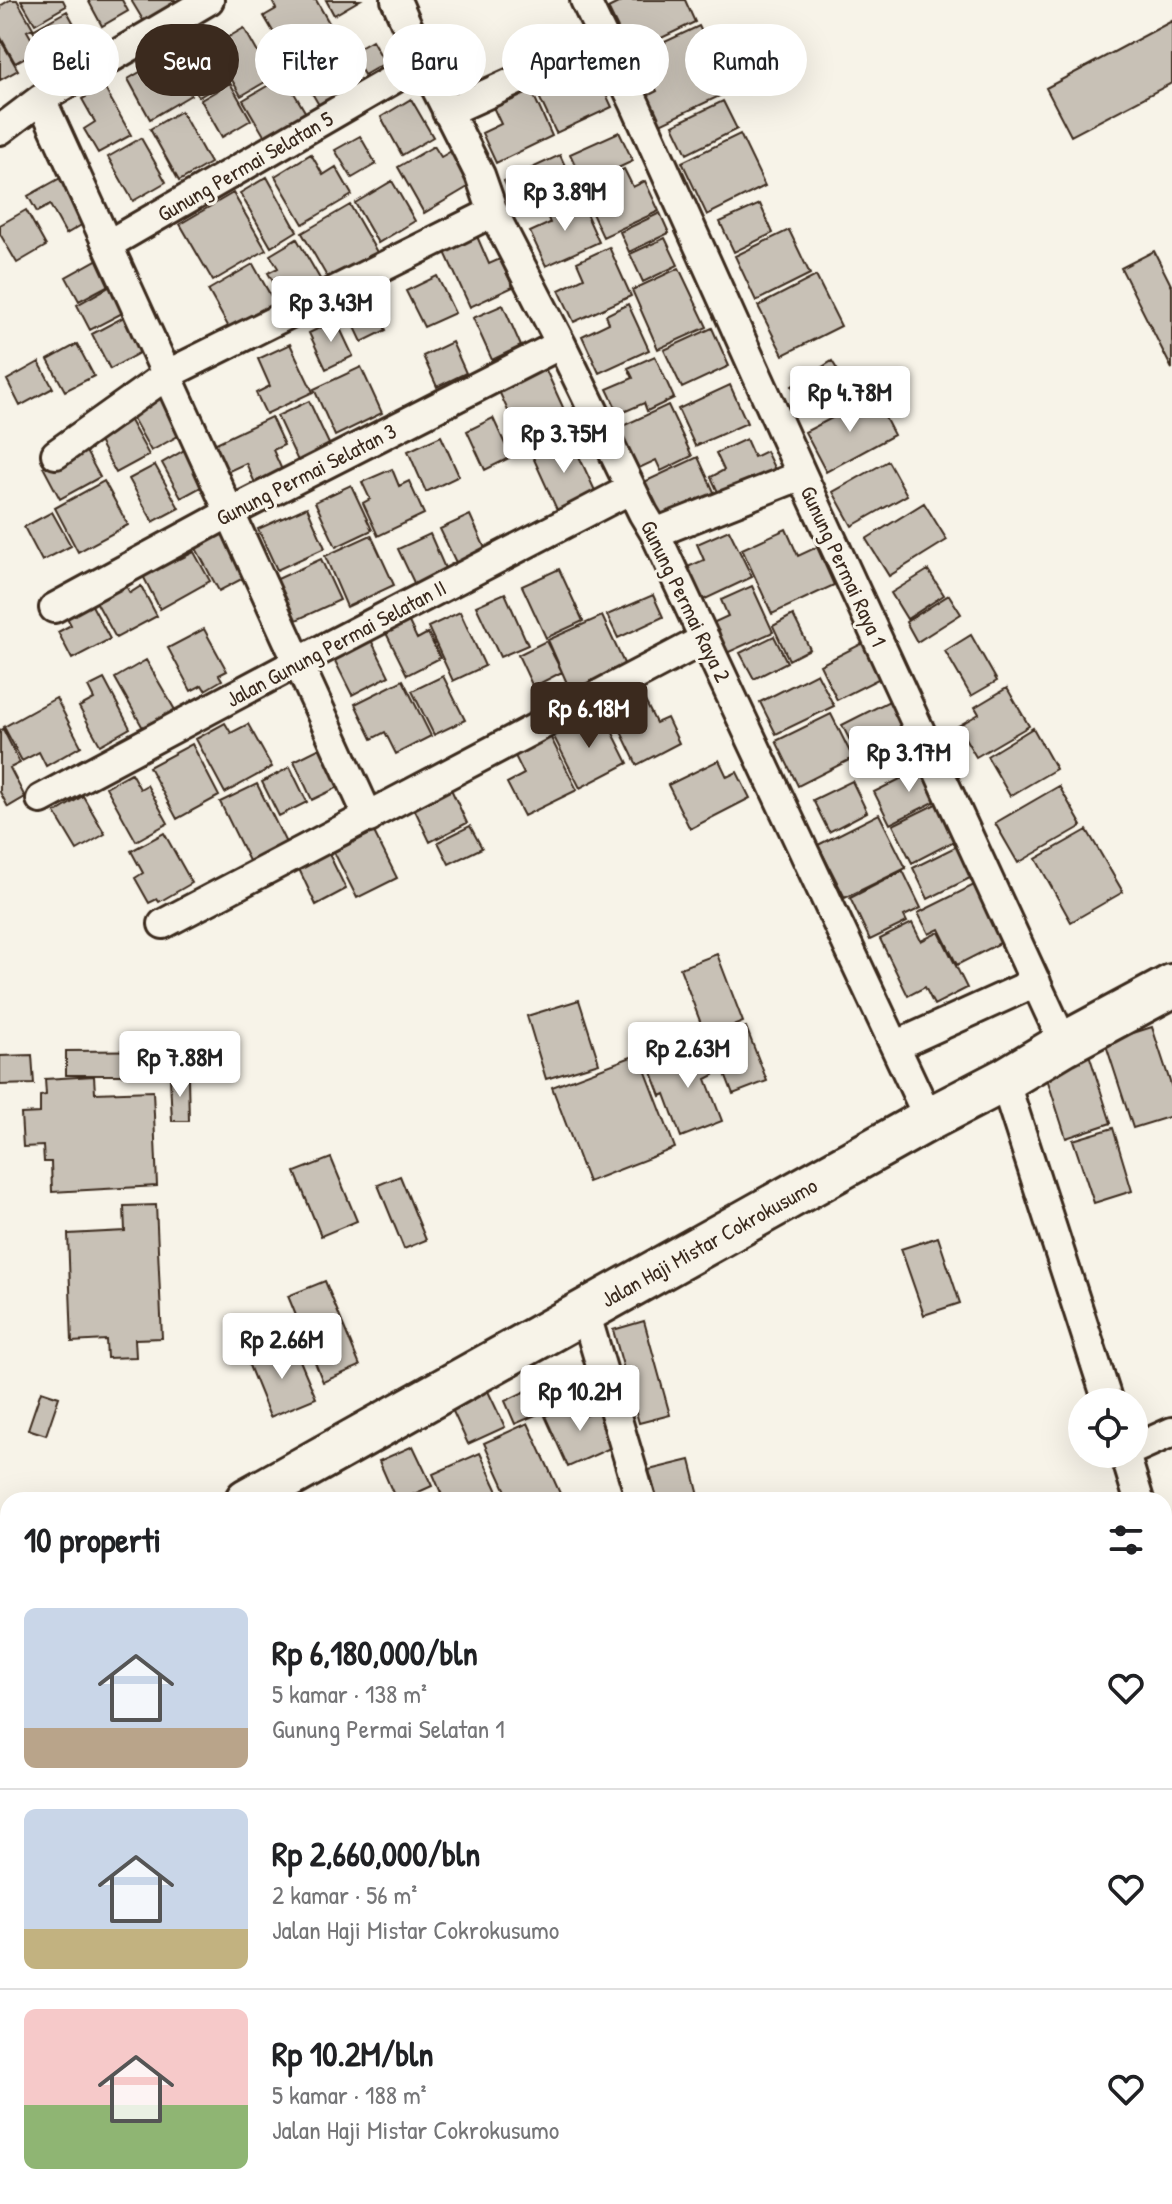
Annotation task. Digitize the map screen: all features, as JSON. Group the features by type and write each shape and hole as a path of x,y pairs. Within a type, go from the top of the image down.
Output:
{"main road":[{"name":"Jalan Haji Mistar Cokrokusumo","path":"261,1492 1172,986"}],"street":[{"path":"0,130 41,99 209,0"},
{"name":"Gunung Permai Raya 2","path":"396,0 406,24"},
{"name":"Gunung Permai Raya 1","path":"585,0 596,24"},
{"name":"Gunung Permai Selatan 5","path":"109,244 383,85"},
{"path":"447,112 502,87"},
{"name":"Gunung Permai Raya 2","path":"439,96 480,175 493,212 655,533 929,1119"},
{"name":"Gunung Permai Raya 1","path":"629,96 1064,1044"},
{"path":"41,99 369,818"},
{"path":"56,454 168,374 493,212"},
{"name":"Gunung Permai Selatan 3","path":"54,608 231,512 561,344"},
{"path":"655,533 802,475"},
{"name":"Jalan Gunung Permai Selatan II","path":"41,799 631,489"},
{"path":"163,924 705,639"},
{"path":"895,1046 1036,982"},
{"path":"1004,1080 1103,1388"},
{"path":"585,1312 639,1492"},
{"path":"1148,1443 1172,1432"},
{"path":"1129,1468 1137,1492"}],"building":[{"path":"17,0 31,24 24,24 24,58 15,63 0,36 0,6"},
{"path":"21,0 63,0 66,6 35,24"},
{"path":"88,0 122,0 128,11 101,24"},
{"path":"131,0 175,0 178,6 145,24"},
{"path":"316,0 330,24 269,24 264,16 276,9 272,1"},
{"path":"326,0 360,0 334,15"},
{"path":"624,0 685,0 695,22 685,24 669,34 669,24 616,24 608,8"},
{"path":"67,11 74,24 44,24"},
{"path":"1172,21 1172,83 1071,136 1046,88"},
{"path":"244,28 255,48 255,88 241,96 239,92 239,31"},
{"path":"685,33 685,96 719,96 656,126 643,98 669,96 669,40"},
{"path":"0,39 18,70 0,80"},
{"path":"372,40 383,64 367,73 367,43"},
{"path":"135,75 135,92 128,79"},
{"path":"255,93 255,96 296,96 307,115 266,139 243,100"},
{"path":"109,96 131,135 98,153 84,129 95,122 82,99"},
{"path":"137,96 189,96 150,119"},
{"path":"208,96 237,96 251,120 222,137 201,100"},
{"path":"314,96 351,96 323,112"},
{"path":"511,96 534,96 552,136 496,163 482,133 501,124 492,105"},
{"path":"539,96 607,96 612,107 556,133"},
{"path":"411,99 433,137 402,155 381,117"},
{"path":"723,101 737,129 687,154 673,125"},
{"path":"181,111 210,163 179,181 150,129"},
{"path":"619,132 633,161 584,184 570,154"},
{"path":"740,134 765,186 707,215 682,162"},
{"path":"360,136 376,164 352,178 335,150"},
{"path":"141,138 166,182 133,201 108,157"},
{"path":"434,146 441,157 453,150 473,184 424,213 398,167"},
{"path":"311,154 323,175 336,167 352,195 303,224 275,176"},
{"path":"560,155 578,194 544,210 540,201 518,212 504,181"},
{"path":"624,169 633,187 645,181 659,211 603,237 589,207 602,201 594,183"},
{"path":"64,176 90,220 66,234 50,205 37,212 28,196"},
{"path":"267,177 297,231 271,247 240,193"},
{"path":"392,181 415,221 378,243 355,203"},
{"path":"233,193 266,250 213,281 180,224"},
{"path":"579,198 599,242 546,266 530,232 550,223 546,213"},
{"path":"760,204 773,233 734,252 720,222"},
{"path":"350,205 378,254 330,282 302,233"},
{"path":"26,210 46,246 17,263 0,234 0,225"},
{"path":"660,213 669,233 629,252 620,232"},
{"path":"789,230 810,274 756,301 735,256"},
{"path":"476,234 489,264 500,259 513,287 470,307 444,250"},
{"path":"665,238 678,265 643,282 630,254"},
{"path":"297,239 323,284 287,305 268,273 278,268 270,255"},
{"path":"609,247 631,296 574,322 559,290 584,278 577,262"},
{"path":"1154,251 1172,287 1172,369 1121,268"},
{"path":"109,253 122,278 79,301 66,277"},
{"path":"253,264 277,307 232,333 208,290"},
{"path":"679,268 707,327 658,349 632,290"},
{"path":"437,276 455,313 424,327 406,291"},
{"path":"816,276 841,326 783,355 758,306"},
{"path":"120,281 134,307 90,330 77,305"},
{"path":"370,296 386,330 362,342 346,308"},
{"path":"628,304 649,350 599,373 582,336 609,323 606,315"},
{"path":"503,305 521,346 492,360 473,318"},
{"path":"135,311 153,345 110,369 92,334"},
{"path":"336,320 353,356 326,369 309,333"},
{"path":"712,328 729,366 682,388 664,350"},
{"path":"452,342 466,373 437,387 423,356"},
{"path":"77,344 94,376 65,391 48,360"},
{"path":"290,344 313,392 266,414 256,393 270,386 258,359"},
{"path":"655,356 674,398 647,411 644,403 619,414 607,389 633,378 628,368"},
{"path":"832,361 848,387 808,411 792,386"},
{"path":"39,362 53,388 20,406 7,380"},
{"path":"361,367 382,413 335,436 314,389"},
{"path":"545,368 572,427 525,448 498,389"},
{"path":"730,385 747,423 695,446 678,409"},
{"path":"165,393 185,432 151,451 130,413"},
{"path":"874,396 894,435 826,472 805,432"},
{"path":"309,401 330,446 298,461 277,416"},
{"path":"668,405 692,456 661,471 656,460 635,470 616,429"},
{"path":"271,417 284,445 273,450 282,470 255,483 246,463 227,472 214,444"},
{"path":"493,418 511,457 485,470 467,431"},
{"path":"129,419 149,455 116,473 96,436"},
{"path":"441,436 459,476 426,492 408,451"},
{"path":"570,437 597,495 558,512 532,455"},
{"path":"746,439 754,457 766,451 779,478 723,503 711,477 724,470 716,453"},
{"path":"195,444 214,480 181,498 162,463"},
{"path":"83,446 100,477 60,499 43,467"},
{"path":"698,457 720,505 690,518 684,505 658,517 642,483"},
{"path":"888,461 907,495 852,526 833,492"},
{"path":"155,465 179,508 153,522 129,479"},
{"path":"392,469 399,486 409,481 424,514 378,536 363,503 370,499 362,482"},
{"path":"104,481 128,525 78,552 55,508"},
{"path":"351,485 372,530 336,547 315,502"},
{"path":"924,503 947,540 889,576 866,539"},
{"path":"307,507 325,548 277,570 258,529"},
{"path":"52,512 71,546 42,561 24,527"},
{"path":"470,515 489,557 460,571 440,529"},
{"path":"227,519 255,572 219,591 191,539"},
{"path":"786,529 798,556 817,547 834,585 772,614 742,549"},
{"path":"729,530 752,577 699,602 683,569 704,560 697,544"},
{"path":"430,534 448,575 417,589 398,549"},
{"path":"371,535 394,585 347,607 325,556"},
{"path":"176,552 180,559 194,552 210,581 160,609 141,572"},
{"path":"321,559 340,600 290,623 271,582"},
{"path":"559,569 583,621 546,638 522,586"},
{"path":"928,570 944,595 907,619 891,593"},
{"path":"123,580 130,593 141,586 157,616 116,638 93,596"},
{"path":"752,586 773,632 718,657 704,627 728,616 721,600"},
{"path":"505,593 528,645 500,657 476,606"},
{"path":"653,595 663,617 618,638 607,615"},
{"path":"949,595 961,614 917,642 906,622"},
{"path":"87,596 110,639 72,659 58,632 71,625 63,610"},
{"path":"460,612 485,666 453,681 428,627"},
{"path":"793,615 810,649 789,660 773,626"},
{"path":"602,616 628,672 573,697 548,640"},
{"path":"408,620 417,639 428,633 440,658 407,675 385,631"},
{"path":"204,629 227,671 219,675 222,680 205,690 202,685 191,691 168,648"},
{"path":"368,634 389,676 352,695 331,653"},
{"path":"971,635 997,681 971,696 945,651"},
{"path":"774,636 787,662 754,679 740,653"},
{"path":"546,641 562,672 533,687 518,655"},
{"path":"867,641 884,676 837,700 820,665"},
{"path":"146,660 175,710 143,728 115,678"},
{"path":"817,673 834,706 776,734 760,702"},
{"path":"443,676 465,720 434,735 412,691"},
{"path":"104,679 130,728 100,745 79,707 94,699 88,687"},
{"path":"403,680 431,736 396,754 385,732 372,739 355,704"},
{"path":"1007,688 1029,726 976,757 958,726 979,714 975,707"},
{"path":"641,693 656,723 667,718 679,743 637,765 610,709"},
{"path":"897,697 914,732 860,760 842,725"},
{"path":"56,698 81,746 46,766 39,752 22,761 4,727"},
{"path":"592,712 602,731 610,727 628,763 580,788 552,733"},
{"path":"831,714 853,758 798,786 776,741"},
{"path":"225,723 231,733 248,724 272,767 225,793 196,739"},
{"path":"1033,728 1056,769 1010,796 987,756"},
{"path":"3,729 20,763 10,768 25,797 8,807 0,792 0,731"},
{"path":"550,736 577,790 524,816 507,783 524,774 514,754"},
{"path":"192,744 219,796 177,819 149,767"},
{"path":"326,745 345,784 312,800 294,761"},
{"path":"719,760 727,777 737,772 750,798 690,829 668,785"},
{"path":"928,765 944,797 890,824 874,792"},
{"path":"290,767 307,802 279,816 262,782"},
{"path":"131,773 140,789 147,785 168,823 136,841 106,787"},
{"path":"852,781 867,812 829,832 813,800"},
{"path":"257,784 287,845 250,863 220,802"},
{"path":"1059,786 1082,826 1018,863 995,823"},
{"path":"450,787 467,823 430,842 413,806"},
{"path":"83,796 105,834 77,850 55,813"},
{"path":"944,800 962,837 912,863 893,825"},
{"path":"879,814 906,868 845,898 818,845"},
{"path":"470,826 482,848 449,864 438,842"},
{"path":"1087,830 1123,892 1071,922 1036,859"},
{"path":"374,832 397,878 357,898 334,852"},
{"path":"164,833 192,883 159,902 157,899 149,903 135,878 143,873 131,851"},
{"path":"965,842 980,873 928,899 913,868"},
{"path":"328,852 346,889 316,905 298,867"},
{"path":"903,871 921,908 904,916 907,922 870,940 850,898"},
{"path":"984,880 1012,937 957,965 939,929 929,934 918,913"},
{"path":"912,923 921,941 939,932 967,988 934,1005 925,987 908,996 880,939"},
{"path":"717,954 743,1022 706,1037 680,968"},
{"path":"579,1000 599,1063 546,1079 527,1016"},
{"path":"746,1027 767,1081 733,1094 712,1040"},
{"path":"1152,1027 1172,1088 1172,1116 1133,1128 1105,1042"},
{"path":"703,1046 714,1075 706,1079 722,1121 681,1137 665,1094 661,1096 650,1067"},
{"path":"186,1050 186,1075 66,1075 66,1051"},
{"path":"1088,1051 1111,1123 1066,1138 1043,1066"},
{"path":"639,1054 675,1148 588,1182 552,1087"},
{"path":"32,1055 34,1084 0,1085 0,1056"},
{"path":"94,1076 95,1093 153,1091 157,1186 52,1192 51,1162 44,1162 43,1146 23,1147 21,1114 40,1113 40,1096 46,1095 45,1079"},
{"path":"170,1078 188,1078 189,1121 172,1121"},
{"path":"1113,1128 1132,1191 1094,1203 1073,1140"},
{"path":"331,1158 357,1221 321,1236 295,1172"},
{"path":"400,1176 426,1240 404,1249 378,1185"},
{"path":"156,1205 162,1338 135,1339 136,1357 107,1358 106,1340 72,1342 68,1234 125,1231 124,1206"},
{"path":"938,1237 960,1303 924,1315 901,1249"},
{"path":"325,1281 360,1366 323,1382 288,1296"},
{"path":"644,1321 670,1415 639,1423 613,1330"},
{"path":"293,1344 316,1398 270,1417 248,1363"},
{"path":"534,1387 545,1411 515,1424 505,1401"},
{"path":"487,1389 505,1427 468,1444 450,1405"},
{"path":"41,1391 59,1397 46,1435 28,1429"},
{"path":"579,1401 585,1416 600,1409 617,1445 568,1467 545,1416"},
{"path":"528,1423 559,1492 506,1492 484,1443"},
{"path":"413,1446 432,1486 419,1492 393,1492 379,1461"},
{"path":"480,1453 498,1492 441,1492 433,1474"},
{"path":"690,1460 698,1492 655,1492 649,1470"}]}
